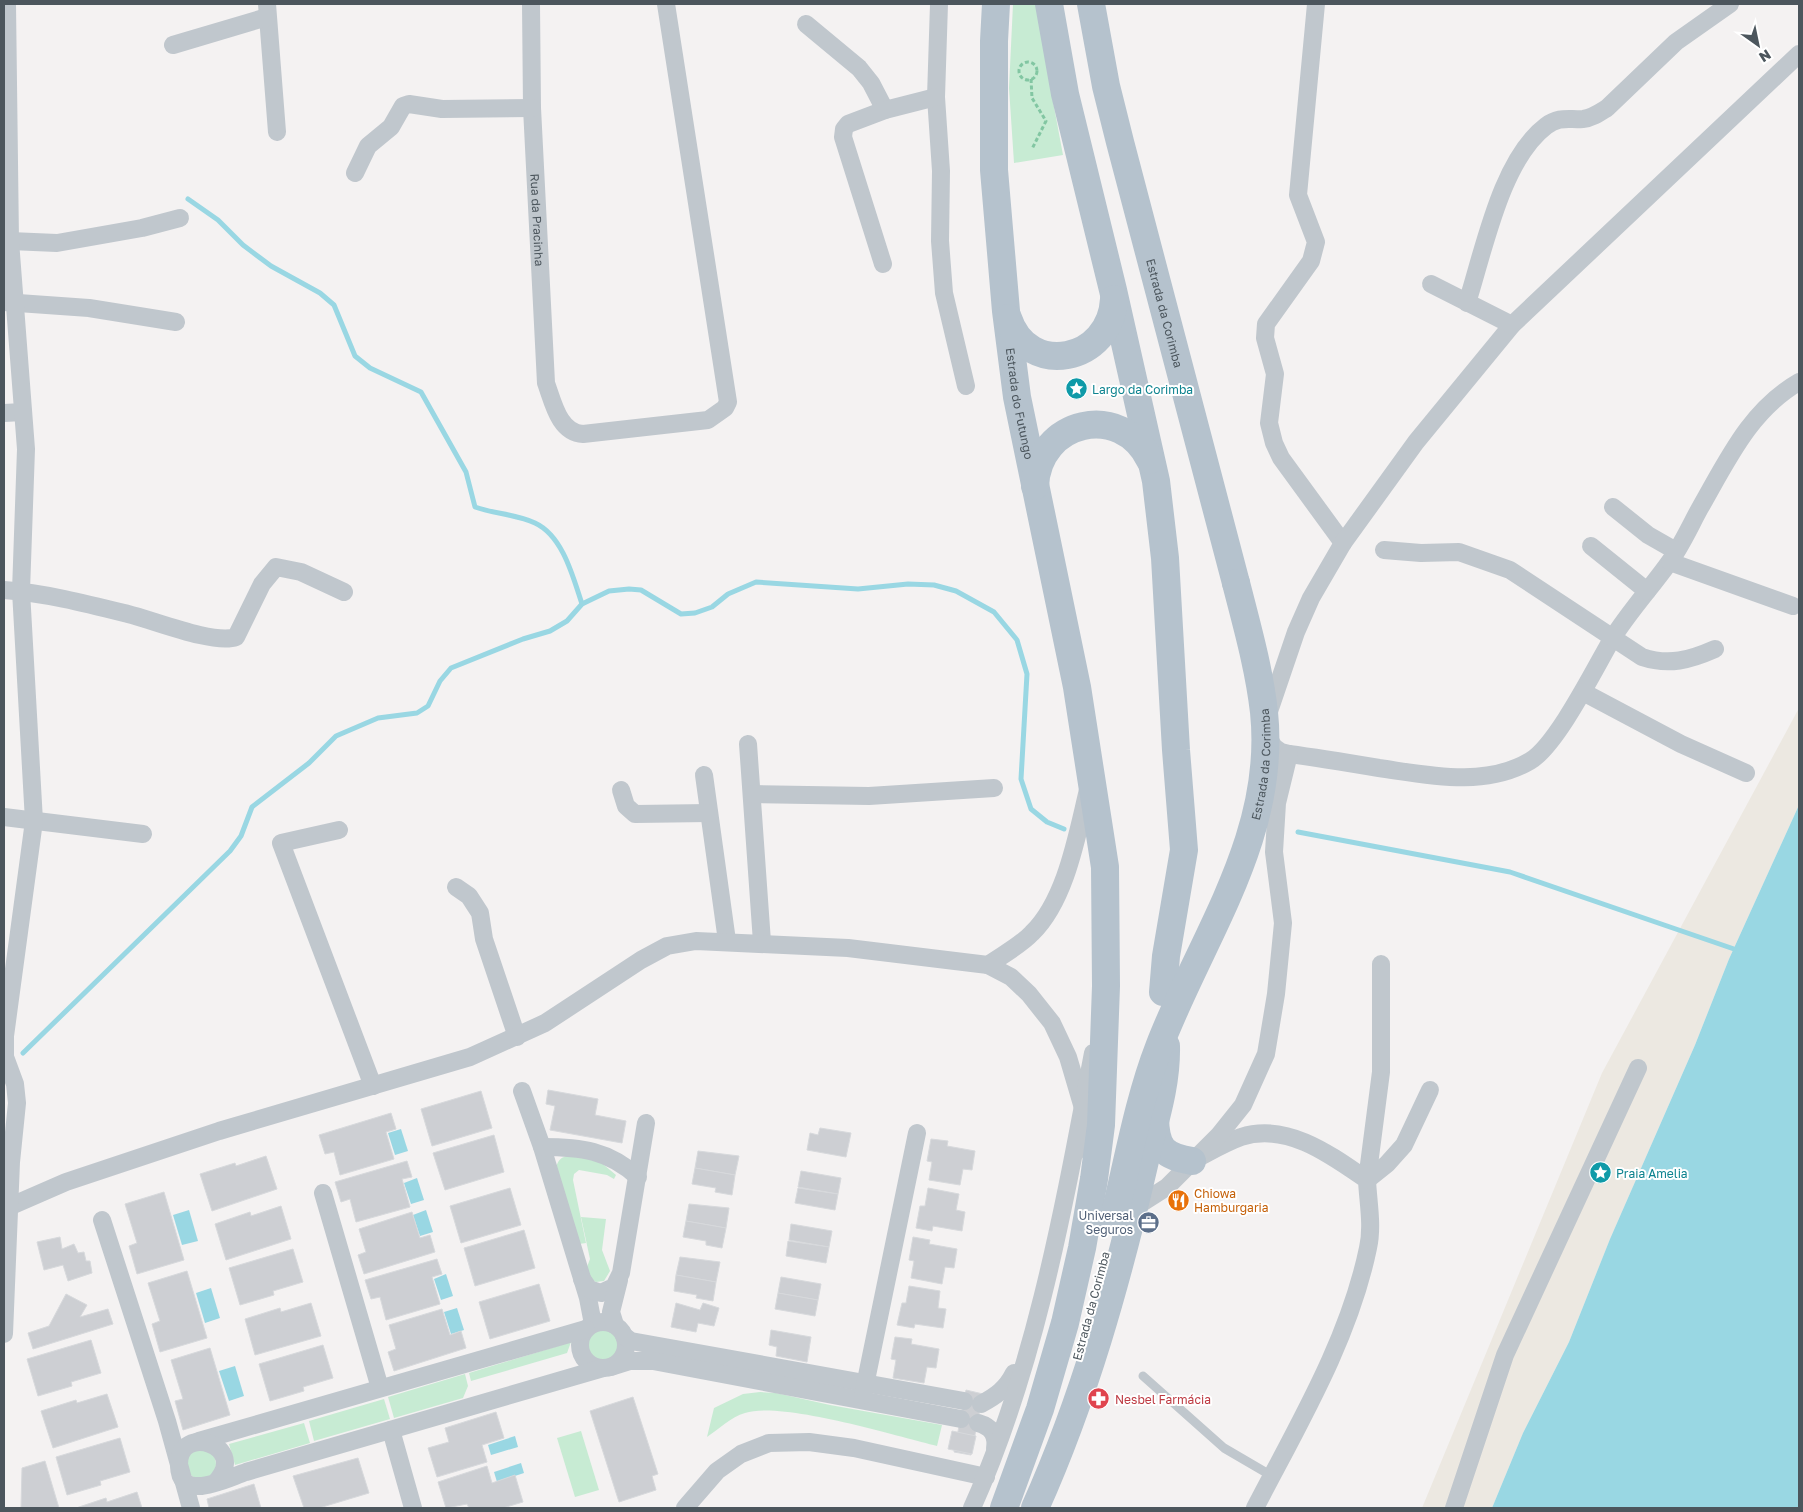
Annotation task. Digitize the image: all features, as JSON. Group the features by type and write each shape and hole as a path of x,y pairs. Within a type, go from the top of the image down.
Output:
{"main road":[{"path":"996,4 994,41 994,170 1006,312 1017,336 1030,348 1047,355 1070,355 1091,346 1104,334 1112,317 1113,290"},
{"path":"1049,4 1065,94 1113,290 1154,471 1165,558 1184,850 1166,956 1163,992"},
{"name":"Estrada da Corimba","path":"1035,1508 1084,1385 1123,1215 1156,1055 1183,992 1235,883 1248,845 1259,803 1264,760 1264,714 1258,670 1120,142 1106,86 1091,4"},
{"name":"Estrada do Futungo","path":"1006,312 1017,397 1036,494"},
{"path":"1036,494 1036,475 1042,457 1048,449 1062,435 1089,425 1108,426 1126,433 1147,453 1154,471"},
{"name":"Estrada da Corimba","path":"1004,1508 1040,1409 1066,1323 1094,1179 1101,1125 1106,986 1105,867 1077,687 1036,494"},
{"name":"Estrada da Corimba","path":"1026,1508 1050,1445 1155,1119 1164,1084 1166,1046"},
{"path":"1155,1119 1156,1135 1162,1149 1175,1158 1192,1161"}],"street":[{"path":"4,1334 7,1207 17,1103 15,1084 6,1068 7,1007 34,820 12,590 26,449 23,412 8,302 10,241 7,4"},
{"name":"Rua da Pracinha","path":"530,4 532,108 546,383 558,414 570,431 583,434 708,420 725,408 728,402 666,4"},
{"path":"939,4 936,97 941,171 940,240 944,292 966,386"},
{"path":"1316,4 1298,195 1316,242 1311,261 1266,324 1264,338 1275,374 1269,423 1274,443 1281,458 1343,543"},
{"path":"1467,303 1505,181 1532,138 1547,125 1564,118 1583,119 1594,117 1607,108 1676,42 1730,4"},
{"path":"173,45 267,10 277,132"},
{"path":"806,24 859,68 871,83 885,110"},
{"path":"1799,54 1512,325 1416,442 1343,543 1312,598 1296,632 1266,724 1269,739 1274,747 1281,752 1289,754 1436,777 1465,778 1496,773 1531,761 1545,747 1582,692 1613,638 1673,557 1738,442 1756,417 1783,392 1799,382"},
{"path":"883,264 843,137 844,129 848,124 885,110 936,97"},
{"path":"355,173 368,146 391,127 403,106 408,104 442,109 532,108"},
{"path":"10,241 58,243 142,228 180,218"},
{"path":"1431,284 1512,325"},
{"path":"8,302 89,308 176,322"},
{"path":"4,413 23,412"},
{"path":"1613,507 1673,557 1793,606"},
{"path":"1591,546 1647,591"},
{"path":"1384,550 1421,553 1459,552 1486,560 1510,570 1642,657 1670,663 1692,659 1715,649"},
{"path":"12,590 130,615 180,630 232,638 236,637 262,584 276,567 301,572 344,592"},
{"path":"1582,692 1681,744 1746,773"},
{"path":"748,744 762,942"},
{"path":"1123,1215 1167,1187 1220,1135 1243,1105 1266,1054 1276,994 1283,923 1274,842 1277,803 1289,754"},
{"path":"704,775 727,941"},
{"path":"988,965 1032,934 1047,916 1072,853 1091,778"},
{"path":"753,794 869,796 994,788"},
{"path":"620,790 626,806 635,814 709,813"},
{"path":"4,817 143,834"},
{"path":"339,830 281,844 374,1086"},
{"path":"456,887 469,896 480,913 484,939 517,1037"},
{"path":"7,1207 66,1182 219,1131 470,1057 545,1023 641,960 667,946 696,941 762,942 848,948 988,965 1011,977 1029,994 1052,1023 1068,1056 1083,1108 1094,1179"},
{"path":"1255,1508 1331,1359 1349,1314 1368,1248 1370,1227 1367,1180 1381,1072 1381,964"},
{"path":"972,1508 995,1454 1030,1344 1074,1158 1106,986"},
{"path":"1454,1508 1505,1355 1638,1068"},
{"path":"1367,1180 1388,1164 1404,1145 1430,1090"},
{"path":"522,1091 542,1146 592,1314 590,1326 580,1342 583,1358 588,1363 607,1367 622,1358 625,1351 620,1331 611,1312 621,1273 646,1123"},
{"path":"864,1393 917,1133"},
{"path":"1192,1161 1241,1137 1270,1133 1295,1139 1327,1153 1367,1180"},
{"path":"542,1146 568,1147 598,1152 619,1162 638,1177"},
{"path":"323,1193 380,1388"},
{"path":"102,1220 192,1508"},
{"path":"582,1280 589,1290 601,1293 614,1287 621,1273"},
{"path":"169,1430 175,1440 183,1444 195,1442 608,1322 631,1341 864,1393 990,1428 997,1440 995,1454"},
{"path":"192,1508 199,1493 212,1484 224,1470 223,1456 214,1444 195,1442 182,1452 180,1472 188,1483 202,1487 212,1484 391,1430 630,1361 653,1361 864,1393 972,1403 995,1397 1008,1386 1030,1344"},
{"path":"391,1430 413,1508"},
{"path":"685,1508 717,1471 741,1454 769,1443 809,1442 854,1448 986,1477"}],"lane":[{"path":"1143,1376 1224,1448 1272,1476"}],"path":[{"path":"1028,62 1035,65 1037,70 1036,76 1030,79 1025,79 1020,72 1021,66 1028,62"},
{"path":"1030,79 1032,98 1046,121 1032,149"}],"green space":[{"path":"1013,4 1039,4 1049,80 1063,155 1014,163 1009,88"},
{"path":"569,1156 598,1160 616,1175 614,1179 607,1175 579,1170 574,1174 573,1180 586,1243 579,1244 556,1167 561,1159"},
{"path":"581,1217 606,1219 602,1250 610,1271 604,1281 596,1282 590,1278 587,1267 590,1259"},
{"path":"604,1329 615,1334 620,1345 615,1356 604,1361 593,1356 588,1345 593,1334"},
{"path":"571,1342 567,1353 471,1381 469,1373"},
{"path":"465,1374 468,1386 463,1398 394,1418 388,1397"},
{"path":"776,1393 830,1405 942,1425 937,1446 839,1421 785,1412 762,1411 740,1415 707,1437 714,1408 743,1394"},
{"path":"384,1399 390,1419 314,1441 309,1421"},
{"path":"304,1423 310,1443 235,1465 229,1444"},
{"path":"581,1431 599,1490 575,1497 557,1438"},
{"path":"201,1449 207,1450 215,1458 215,1470 207,1478 201,1479 195,1478 187,1470 186,1464 187,1458 195,1450"}],"sand":[{"name":"Praia Amelia","path":"1799,708 1799,805 1729,959 1695,1045 1610,1239 1569,1342 1523,1433 1492,1508 1422,1508 1602,1073"}],"water":[{"path":"1799,805 1799,1508 1492,1508 1523,1433 1569,1342 1610,1239 1695,1045 1729,959"},
{"path":"401,1129 408,1151 395,1155 388,1133"},
{"path":"417,1178 424,1200 411,1204 404,1183"},
{"path":"189,1210 198,1241 182,1245 173,1215"},
{"path":"426,1210 433,1232 420,1236 413,1215"},
{"path":"446,1274 453,1296 441,1300 434,1279"},
{"path":"211,1288 220,1318 205,1323 196,1293"},
{"path":"457,1308 464,1330 451,1334 444,1312"},
{"path":"235,1366 244,1396 229,1401 219,1371"},
{"path":"515,1436 518,1447 491,1455 488,1445"},
{"path":"521,1463 524,1473 497,1482 494,1472"}],"building":[{"path":"548,1090 598,1099 595,1115 626,1121 622,1143 550,1130 555,1106 546,1104"},
{"path":"481,1091 492,1128 432,1146 421,1109"},
{"path":"391,1113 396,1129 386,1132 394,1159 340,1175 334,1152 325,1154 319,1135"},
{"path":"820,1128 851,1133 846,1157 807,1150 810,1133 818,1135"},
{"path":"494,1135 504,1172 445,1190 433,1153"},
{"path":"931,1139 948,1141 947,1146 975,1151 972,1170 963,1169 960,1185 929,1180 932,1162 927,1161"},
{"path":"698,1151 739,1156 735,1175 695,1168"},
{"path":"266,1156 277,1189 212,1211 200,1174 235,1163 236,1166"},
{"path":"407,1161 412,1177 402,1179 410,1207 356,1222 350,1199 341,1202 335,1182"},
{"path":"695,1168 735,1175 732,1195 715,1192 716,1188 692,1184"},
{"path":"801,1171 841,1178 838,1194 798,1187"},
{"path":"510,1188 521,1225 461,1243 450,1206"},
{"path":"798,1188 838,1194 835,1210 795,1203"},
{"path":"928,1188 959,1194 956,1210 965,1212 962,1231 933,1226 932,1231 916,1228 920,1206 925,1206"},
{"path":"164,1192 184,1260 137,1274 129,1246 137,1243 125,1204"},
{"path":"689,1204 729,1208 726,1228 686,1221"},
{"path":"281,1206 291,1239 226,1260 215,1224 250,1212 251,1216"},
{"path":"412,1212 420,1238 430,1235 435,1252 364,1274 358,1255 366,1252 359,1229"},
{"path":"686,1221 726,1228 722,1248 706,1245 706,1241 683,1237"},
{"path":"791,1224 832,1231 829,1247 789,1240"},
{"path":"524,1230 535,1268 475,1286 464,1248"},
{"path":"60,1237 62,1249 74,1244 78,1253 84,1252 86,1261 90,1261 92,1273 68,1281 63,1265 44,1270 37,1242"},
{"path":"913,1237 930,1240 929,1244 957,1249 954,1268 945,1267 942,1284 911,1278 914,1261 909,1260"},
{"path":"788,1241 829,1247 826,1263 786,1256"},
{"path":"293,1249 303,1282 273,1291 274,1295 240,1305 229,1268"},
{"path":"680,1257 720,1262 716,1282 676,1275"},
{"path":"437,1259 442,1274 432,1277 440,1304 386,1320 380,1297 371,1299 365,1280"},
{"path":"187,1271 207,1338 160,1352 152,1324 160,1321 148,1283"},
{"path":"676,1275 716,1282 713,1301 696,1298 697,1295 674,1291"},
{"path":"781,1277 821,1284 818,1300 778,1293"},
{"path":"539,1284 550,1321 490,1339 479,1302"},
{"path":"909,1286 940,1291 938,1308 946,1309 943,1328 915,1324 914,1328 897,1325 902,1303 906,1303"},
{"path":"778,1293 818,1300 815,1316 775,1309"},
{"path":"66,1294 87,1305 80,1317 108,1309 113,1324 33,1349 28,1333 49,1326"},
{"path":"311,1303 321,1336 255,1355 245,1319 280,1308 281,1312"},
{"path":"676,1303 700,1310 703,1303 719,1308 714,1326 698,1323 696,1332 671,1327"},
{"path":"442,1309 450,1335 461,1331 466,1348 394,1371 388,1352 396,1349 389,1325"},
{"path":"771,1330 811,1337 807,1362 776,1356 777,1347 769,1345"},
{"path":"895,1337 912,1339 911,1344 939,1349 936,1368 927,1367 924,1383 893,1378 896,1360 891,1359"},
{"path":"91,1340 101,1373 71,1382 72,1386 38,1396 27,1359"},
{"path":"323,1345 333,1378 303,1387 304,1391 270,1401 259,1364"},
{"path":"210,1348 230,1415 183,1430 175,1401 183,1399 171,1360"},
{"path":"966,1390 983,1394 971,1455 954,1452"},
{"path":"107,1394 118,1427 53,1448 41,1411 76,1400 77,1403"},
{"path":"633,1397 658,1474 652,1476 656,1490 619,1502 590,1411"},
{"path":"496,1412 504,1438 482,1445 487,1462 437,1477 428,1448 449,1442 445,1428"},
{"path":"952,1431 976,1436 972,1454 948,1449"},
{"path":"120,1438 130,1472 100,1481 101,1485 67,1495 56,1457"},
{"path":"358,1458 369,1493 319,1508 304,1508 293,1476"},
{"path":"45,1461 59,1508 21,1508 22,1468"},
{"path":"487,1466 492,1483 515,1475 523,1502 503,1508 469,1508 467,1504 446,1508 438,1482"},
{"path":"254,1484 261,1508 209,1508 207,1499"},
{"path":"137,1492 142,1508 76,1508 106,1498 107,1502"}],"waterway":[{"path":"188,199 218,220 243,245 271,266 320,293 334,305 355,356 370,368 421,392 466,472 475,507 528,520 545,529 553,537 566,558 582,604"},
{"path":"23,1053 230,851 241,836 252,807 309,763 336,736 378,718 417,713 428,706 440,681 451,668 523,639 550,631 567,621 582,604 609,591 641,590 681,614 695,613 712,607 728,594 756,582 858,589 908,584 934,585 956,591 994,612 1017,640 1027,674 1021,779 1031,809 1047,822 1064,829"},
{"path":"1298,832 1510,872 1734,949"}],"place":[{"name":"Largo da Corimba","path":"1076,389"},
{"name":"Praia Amelia","path":"1600,1173"},
{"name":"Chiowa Hamburgaria","path":"1178,1200"},
{"name":"Universal Seguros","path":"1149,1222"},
{"name":"Nesbel Farmácia","path":"1099,1399"}]}
